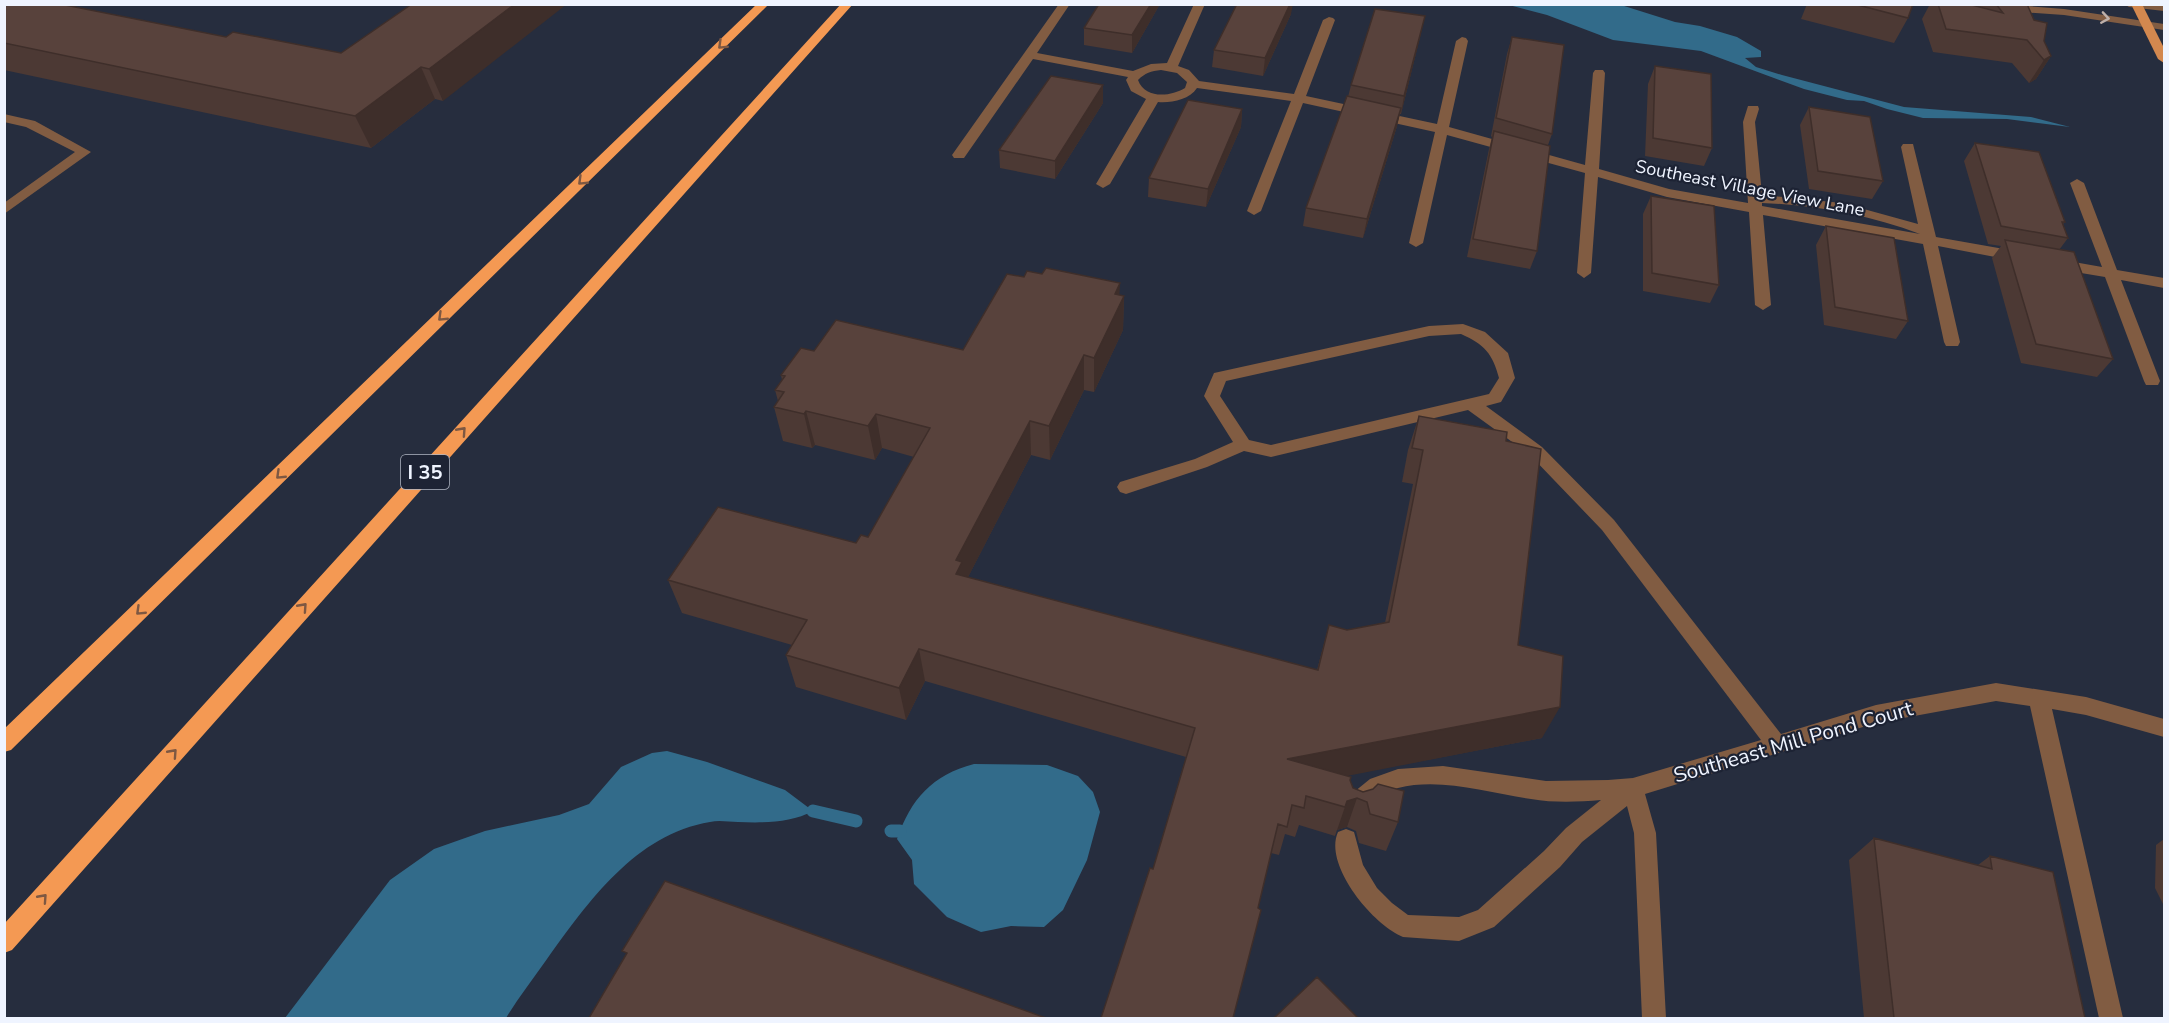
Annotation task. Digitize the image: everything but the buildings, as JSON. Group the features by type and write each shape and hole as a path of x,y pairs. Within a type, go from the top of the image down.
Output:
{"highway":[{"path":"4,743 764,4"},
{"name":"I 35","path":"4,942 311,598 848,4"}],"main road":[{"path":"2136,5 2164,58"}],"street":[{"path":"959,155 1065,4"},
{"path":"1031,54 1135,75 1148,68 1171,68 1200,4"},
{"path":"2006,4 2019,9 2064,12 2164,27"},
{"path":"2129,4 2164,8"},
{"path":"1254,211 1329,20"},
{"path":"1416,243 1462,41"},
{"name":"Southeast Village View Lane","path":"1171,68 1186,73 1192,80 1192,84 1298,98 1441,128 1667,193 1755,205 1795,200 1848,208 1902,222 1928,237"},
{"path":"1584,273 1599,73"},
{"path":"1135,75 1132,83 1135,88 1155,97 1180,96 1187,92 1192,84"},
{"path":"1103,184 1155,97"},
{"path":"1753,109 1749,122 1763,305"},
{"path":"4,118 30,124 84,152 4,210"},
{"path":"1908,147 1952,342"},
{"path":"2077,183 2152,381"},
{"path":"1928,237 2164,283"},
{"path":"1126,487 1201,463 1243,445 1272,451 1495,398 1507,378 1502,357 1479,336 1464,328 1429,331 1220,377 1212,396 1243,445"},
{"path":"1471,404 1536,451 1608,525 1776,743"},
{"name":"Southeast Mill Pond Court","path":"1633,788 1876,714 1995,692 2086,706 2164,728"},
{"path":"2038,699 2111,1018"},
{"path":"1353,809 1368,792 1389,780 1436,775 1491,781 1532,790 1579,793 1633,788"},
{"path":"1346,839 1352,868 1369,896 1384,911 1403,926 1459,929 1486,919 1552,859 1574,835 1633,788"},
{"path":"1633,788 1644,833 1654,1018"}],"water":[{"path":"1509,5 1621,5 1675,22 1700,26 1737,37 1761,51 1761,57 1745,58 1756,67 1782,75 1904,107 2031,117 2070,127 2007,119 1923,118 1864,101 1847,100 1804,89 1701,51 1613,40 1547,15"},
{"path":"667,751 707,762 785,790 813,811 796,818 777,821 710,822 683,829 659,840 616,874 597,894 579,915 506,1018 285,1018 390,880 434,849 485,831 559,815 589,804 621,767 652,753"},
{"path":"974,764 1047,765 1078,776 1093,792 1100,812 1087,860 1063,910 1044,927 1011,926 981,932 947,917 914,884 912,860 897,839 909,812 916,801 935,782"}],"waterway":[{"path":"813,811 856,821"},
{"path":"891,831 900,831"}]}
